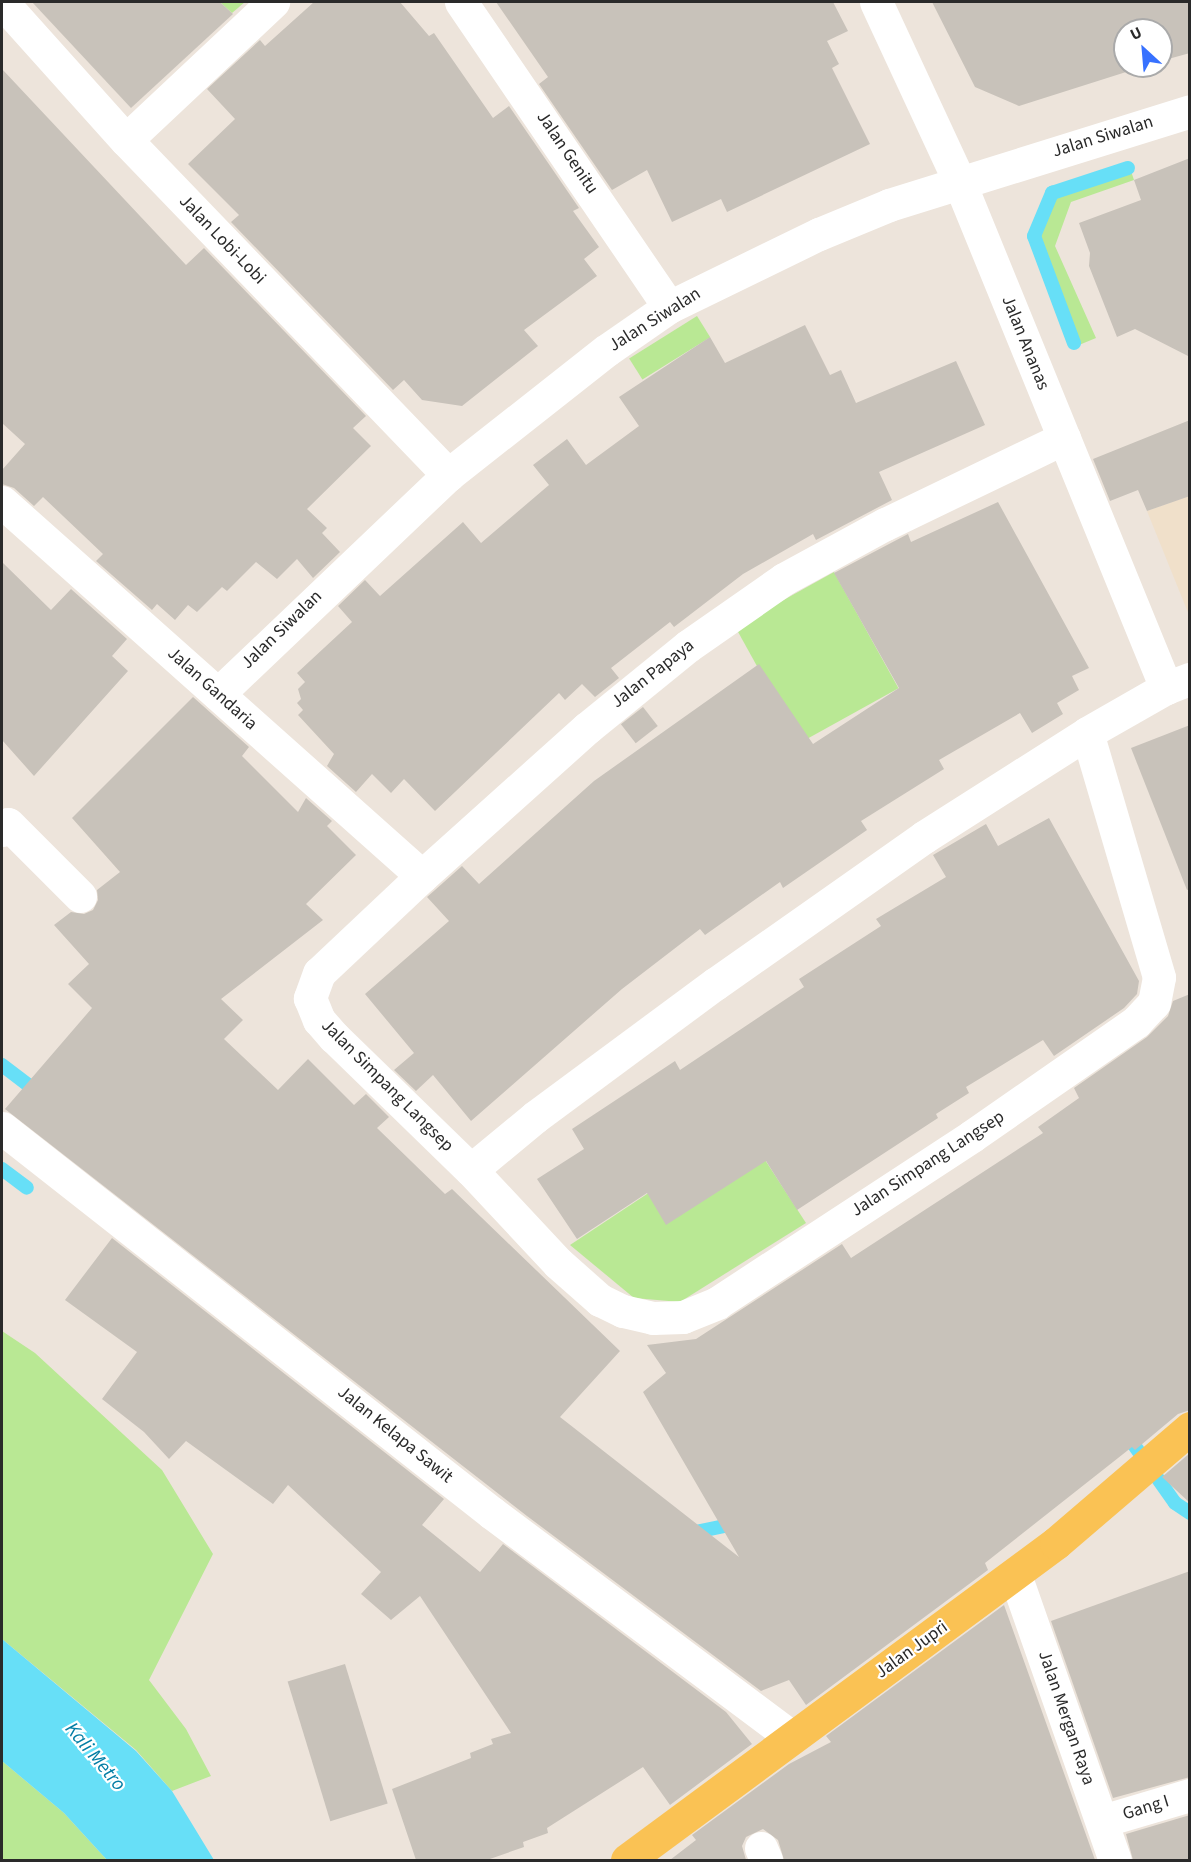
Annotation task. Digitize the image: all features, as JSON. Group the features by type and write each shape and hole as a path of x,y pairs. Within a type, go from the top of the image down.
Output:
{"main road":[{"name":"Jalan Jupri","path":"627,1860 791,1737 1015,1575 1136,1476 1190,1428"}],"street":[{"name":"Jalan Lobi-Lobi","path":"2,2 126,140 448,475"},
{"path":"126,140 273,2"},
{"name":"Jalan Genitu","path":"461,2 669,307"},
{"name":"Jalan Ananas","path":"876,2 959,181 1064,438 1178,683"},
{"name":"Jalan Siwalan","path":"218,694 448,475 607,350 669,307 819,234 959,181 1190,111"},
{"name":"Jalan Papaya","path":"310,998 319,973 422,876 586,728 688,646 784,579 885,524 1064,438"},
{"name":"Jalan Gandaria","path":"2,502 422,876"},
{"path":"471,1170 535,1117 715,984 924,837 1087,733 1178,683"},
{"name":"Jalan Simpang Langsep","path":"310,998 319,1020 334,1037 471,1170 558,1263 600,1300 623,1311 653,1318 682,1317 717,1303 1053,1081 1136,1022 1154,1003 1159,977 1087,733"},
{"path":"2,830 8,824 80,896"},
{"name":"Jalan Kelapa Sawit","path":"2,1128 492,1513 791,1737"},
{"name":"Jalan Mergan Raya","path":"1015,1575 1115,1860"},
{"name":"Gang I","path":"1102,1821 1190,1795"}],"shaded area":[{"path":"1189,496 1189,615 1147,511"}],"green space":[{"path":"220,2 245,2 232,13"},
{"path":"1131,171 1134,180 1071,202 1055,246 1096,338 1079,345 1038,234 1053,195"},
{"path":"697,316 710,337 642,380 629,358"},
{"path":"834,572 898,688 800,743 735,627"},
{"path":"745,1129 806,1223 680,1302 634,1298 570,1245"},
{"path":"2,1331 35,1353 162,1470 213,1554 149,1680 186,1729 211,1776 172,1791 136,1750 2,1639"},
{"path":"2,1761 64,1813 107,1860 2,1860"}],"water":[{"name":"Kali Metro","path":"2,1639 136,1751 172,1791 214,1860 107,1860 64,1813 2,1761"}],"building":[{"path":"32,2 220,2 233,14 131,108"},
{"path":"314,2 400,2 429,36 434,33 493,118 509,106 579,208 573,211 599,247 584,259 597,276 524,330 538,346 462,406 422,400 404,380 393,390 231,222 239,215 188,164 235,119 207,89 260,40 265,46"},
{"path":"496,2 833,2 848,31 827,41 839,64 832,68 870,144 727,212 721,199 672,222 647,170 612,190 539,84 548,77"},
{"path":"932,2 1190,2 1190,53 1173,58 1173,18 1113,18 1113,76 1019,106 975,87"},
{"path":"2,69 186,265 204,248 366,416 353,428 371,446 307,509 327,528 322,533 340,552 313,578 297,559 277,579 256,562 227,591 222,587 197,612 188,605 175,620 157,604 152,610 96,561 103,554 43,497 34,506 14,488 2,484 2,470 25,444 2,423"},
{"path":"1190,158 1190,357 1135,329 1117,337 1089,266 1090,253 1079,223 1141,200 1134,180"},
{"path":"805,325 830,375 841,370 856,403 956,361 985,425 879,472 892,500 816,540 813,534 743,574 674,627 670,622 611,668 619,678 595,697 582,684 565,700 559,693 435,811 404,779 391,793 372,774 356,792 327,766 334,754 298,715 303,710 297,703 301,699 298,689 305,682 297,673 352,622 338,606 365,580 380,596 463,522 481,543 549,485 533,465 567,439 586,465 639,426 619,397 710,337 725,363"},
{"path":"1190,420 1190,496 1147,511 1138,490 1110,501 1093,459"},
{"path":"998,502 1089,668 1072,676 1079,690 1057,703 1063,714 1032,733 1020,713 939,760 944,769 861,821 867,830 783,888 780,882 705,935 700,929 622,989 471,1121 433,1075 416,1091 394,1070 414,1053 365,994 449,921 427,897 462,866 479,884 594,781 759,664 813,744 899,688 834,573 908,534 911,542"},
{"path":"2,562 51,610 71,589 127,639 112,656 128,671 34,776 2,740"},
{"path":"193,697 249,747 242,756 298,812 306,798 332,821 327,826 356,855 306,904 323,920 221,999 243,1020 224,1039 278,1090 308,1059 354,1105 366,1094 389,1117 377,1128 445,1194 452,1189 620,1351 560,1417 739,1557 643,1392 666,1373 647,1345 696,1339 842,1244 851,1258 1043,1133 1038,1127 1079,1098 1074,1088 1147,1037 1168,1016 1173,1001 1190,994 1190,1410 1178,1414 1135,1450 1132,1447 985,1563 988,1570 806,1705 789,1680 761,1691 527,1516 5,1109 92,1008 68,984 89,964 54,925 71,912 84,914 93,910 98,900 97,890 120,872 72,818"},
{"path":"643,707 658,726 636,743 621,724"},
{"path":"1190,725 1190,889 1187,890 1131,748"},
{"path":"1049,818 1139,981 1137,994 1124,1008 1054,1056 1043,1040 966,1087 969,1093 936,1114 938,1118 797,1210 766,1161 666,1225 647,1193 577,1239 537,1179 584,1149 572,1129 675,1061 680,1070 804,987 799,979 881,926 876,919 946,877 933,855 986,824 998,846"},
{"path":"112,1238 444,1499 422,1525 480,1572 503,1544 726,1712 752,1744 670,1805 643,1767 547,1828 548,1833 523,1842 524,1847 487,1860 416,1860 392,1789 471,1758 470,1753 493,1744 491,1739 511,1733 420,1596 391,1620 361,1594 381,1572 288,1485 273,1504 186,1441 169,1459 144,1432 102,1399 137,1352 65,1300"},
{"path":"1190,1453 1190,1503 1162,1477"},
{"path":"1190,1571 1190,1777 1113,1798 1051,1621"},
{"path":"1004,1605 1095,1860 784,1860 778,1840 763,1829 746,1837 742,1846 746,1860 670,1860 696,1840 692,1835 789,1764 831,1742 826,1736"},
{"path":"345,1664 388,1804 330,1821 288,1682"},
{"path":"1190,1815 1190,1860 1133,1860 1126,1834"}],"waterway":[{"path":"1074,343 1034,236 1052,193 1128,168"},
{"path":"2,1065 40,1094"},
{"path":"2,1169 27,1188"},
{"path":"1127,1435 1175,1503 1190,1513"},
{"path":"691,1533 739,1523"}]}
